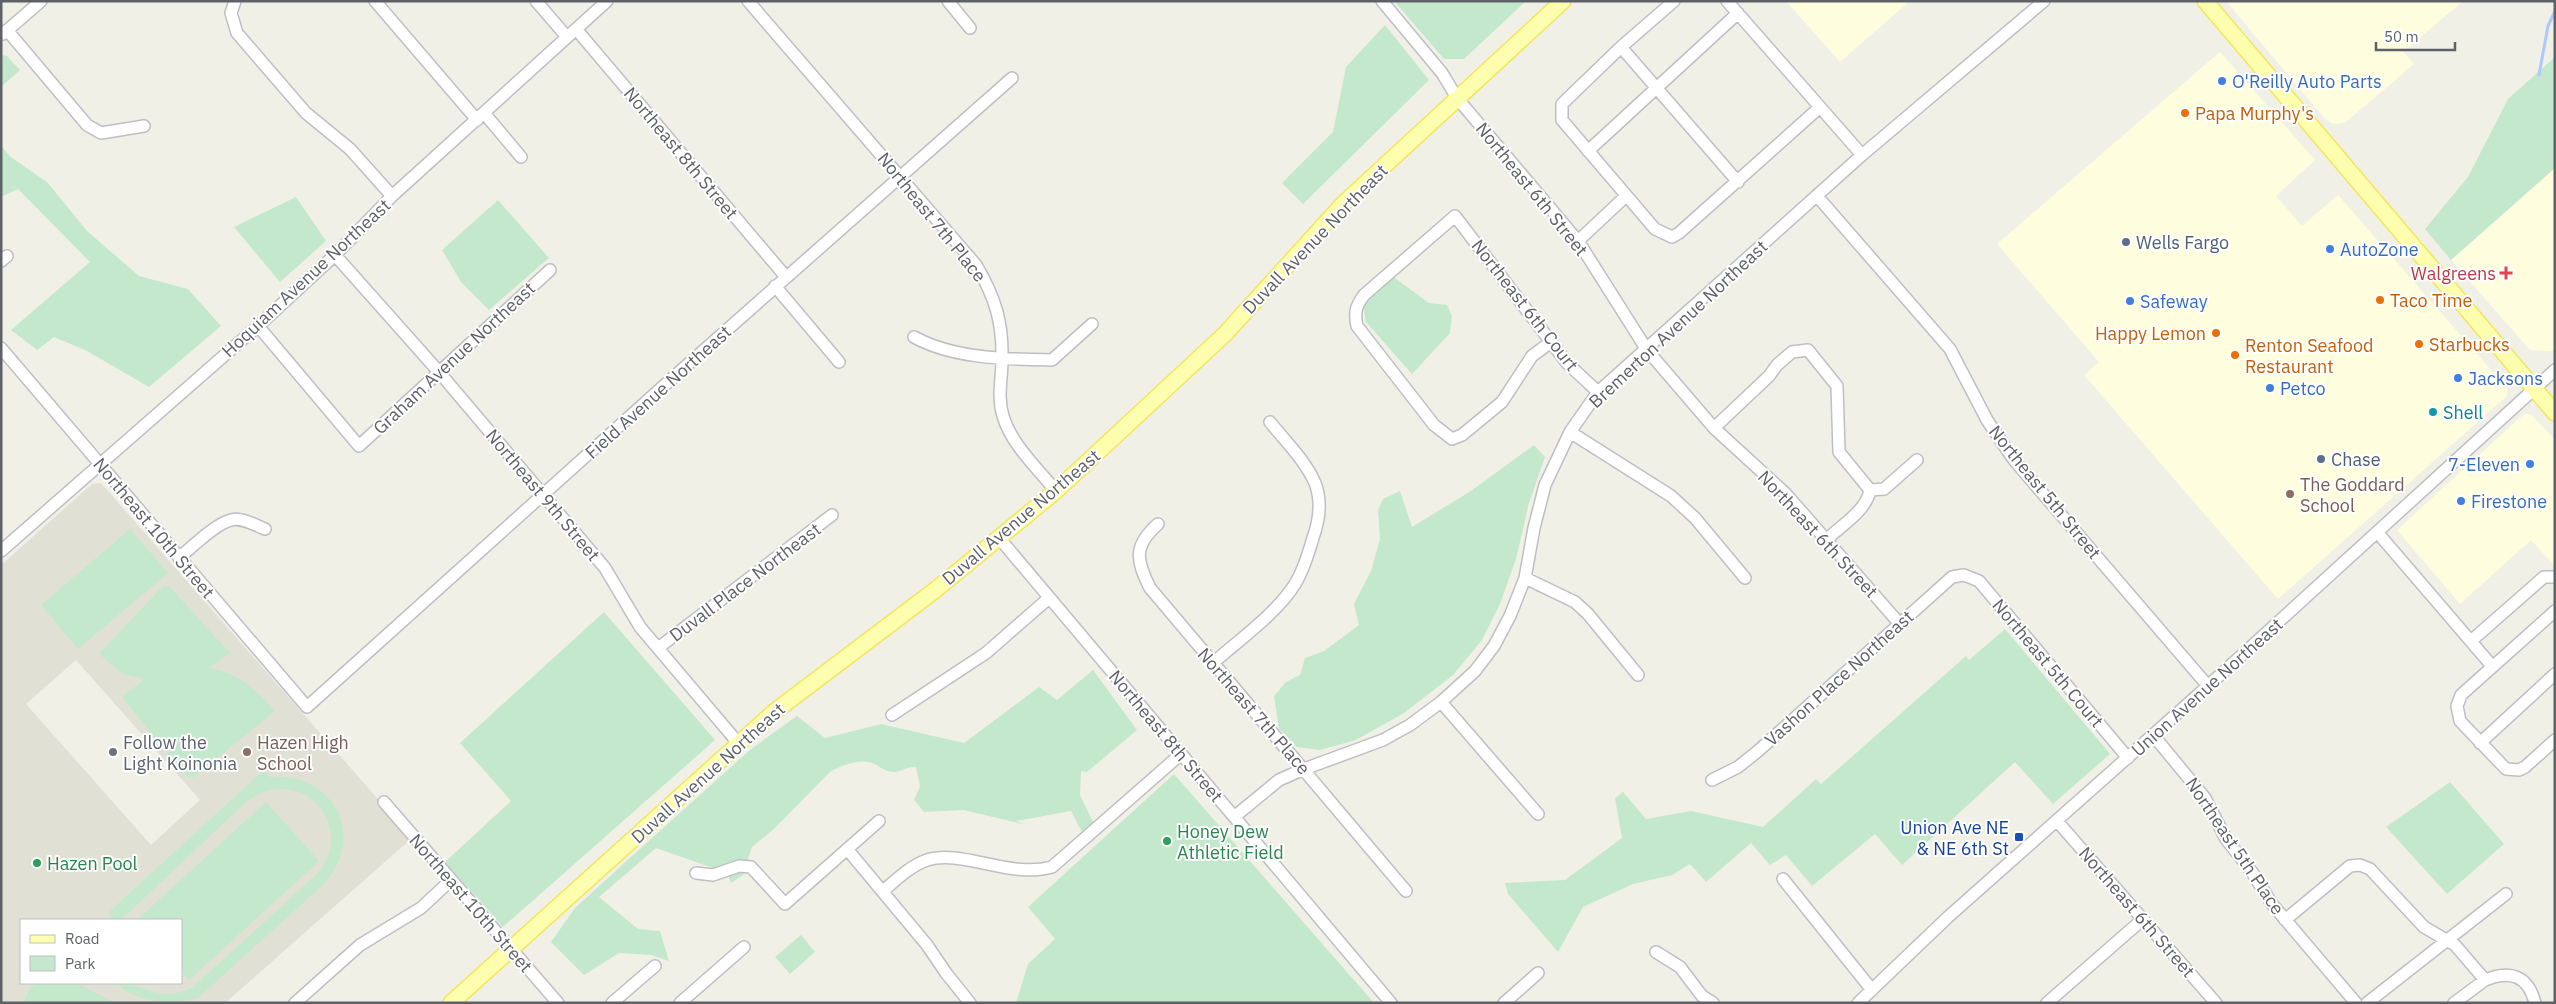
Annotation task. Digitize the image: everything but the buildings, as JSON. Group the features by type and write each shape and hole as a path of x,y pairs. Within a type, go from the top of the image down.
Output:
{"main road":[{"name":"Duvall Avenue Northeast","path":"451,1003 740,744 816,679 934,591 1000,539 1056,491 1225,334 1343,204 1563,1"},
{"path":"2205,1 2555,413"}],"street":[{"path":"41,1 4,33 87,125 100,133 144,126"},
{"path":"235,1 231,12 237,33 306,113 350,149 392,196"},
{"path":"375,1 481,116 521,156"},
{"name":"Northeast 8th Street","path":"536,1 572,34 786,277"},
{"name":"Hoquiam Avenue Northeast","path":"1,551 258,326 335,255 392,196 607,1"},
{"name":"Northeast 7th Place","path":"748,1 976,265 990,289 999,313 1002,358 999,399 1003,418 1013,438 1056,491"},
{"path":"948,1 970,28"},
{"name":"Northeast 6th Street","path":"1382,1 1442,73 1457,98 1578,241 1647,350 1714,428 1786,494 1899,623"},
{"path":"1674,1 1621,47 1562,104 1560,110 1562,120 1655,230 1672,237 1738,182 1819,108"},
{"path":"1727,1 1862,155"},
{"name":"Bremerton Avenue Northeast","path":"1234,817 1279,780 1304,768 1383,740 1410,725 1441,702 1475,672 1494,646 1510,616 1525,578 1534,528 1545,485 1570,432 1598,392 1862,155 2044,1"},
{"path":"1588,151 1738,13"},
{"path":"1621,47 1738,182"},
{"name":"Field Avenue Northeast","path":"307,708 775,286 1012,78"},
{"path":"1578,241 1626,196"},
{"name":"Northeast 5th Street","path":"1818,196 1950,349 1987,420 2014,460 2208,686"},
{"name":"Northeast 6th Court","path":"1551,342 1532,356 1502,402 1462,435 1452,439 1434,425 1357,326 1354,315 1356,307 1364,295 1455,216 1551,342 1567,363 1598,392"},
{"name":"Northeast 9th Street","path":"335,255 439,372 605,568 640,627 740,744"},
{"name":"Graham Avenue Northeast","path":"258,326 359,446 550,270"},
{"path":"775,286 839,362"},
{"path":"914,338 931,347 1002,358 1052,360 1092,324"},
{"name":"Northeast 10th Street","path":"1,348 307,708"},
{"path":"1714,428 1769,376 1776,365 1792,352 1800,349 1808,350 1837,386 1839,452 1870,490 1869,499 1864,505 1827,539"},
{"name":"Union Avenue Northeast","path":"1858,1003 1948,917 2208,686 2555,370"},
{"path":"1213,663 1280,603 1295,585 1305,565 1318,523 1319,499 1315,483 1304,463 1270,422"},
{"path":"1570,432 1671,496 1695,518 1745,578"},
{"path":"1870,490 1884,489 1917,460"},
{"name":"Duvall Place Northeast","path":"658,648 832,515"},
{"path":"179,558 218,527 232,519 246,521 265,529"},
{"name":"Northeast 7th Place","path":"1158,524 1144,536 1138,552 1140,569 1150,588 1406,891"},
{"path":"2377,532 2492,666"},
{"name":"Northeast 8th Street","path":"1000,539 1391,1003"},
{"name":"Vashon Place Northeast","path":"1712,780 1738,767 1758,751 1952,577 1964,574"},
{"name":"Northeast 5th Court","path":"1964,574 1979,581 2128,758"},
{"path":"2471,641 2549,577"},
{"path":"1525,578 1575,602 1588,614 1638,675"},
{"path":"892,716 986,653 1050,598"},
{"path":"2555,611 2461,695 2457,706 2460,721 2500,765 2512,770 2524,768 2555,740"},
{"path":"2480,743 2555,674"},
{"path":"1441,702 1538,814"},
{"name":"Northeast 5th Place","path":"2153,735 2205,798 2226,839 2285,920 2356,1003"},
{"path":"883,891 912,867 941,857 1027,871 1052,867 1181,754"},
{"name":"Northeast 10th Street","path":"384,802 558,1003"},
{"path":"696,873 713,875 739,866 751,867 785,904 879,821"},
{"name":"Northeast 6th Street","path":"2057,821 2216,1003"},
{"path":"847,850 927,944 946,973 970,1003"},
{"path":"2285,920 2350,866 2360,865 2370,869 2424,927 2459,949 2484,980"},
{"path":"1783,879 1872,990"},
{"path":"295,1003 360,945 421,908 451,880"},
{"path":"2367,1003 2506,894"},
{"path":"2047,1003 2143,919"},
{"path":"680,1003 744,947"},
{"path":"1656,952 1680,967 1702,996 1713,1003"},
{"path":"612,1003 655,966"},
{"path":"1504,1003 1538,973"},
{"path":"2454,1003 2484,980 2498,975 2518,977 2532,990 2535,1003"}],"shaded area":[{"path":"1786,1 1910,1 1840,62"},
{"path":"2226,1 2463,1 2403,52 2414,64 2346,122 2338,124 2331,123 2325,119"},
{"path":"2220,52 2315,160 2276,196 2302,226 2338,195 2507,388 2507,396 2278,599 2084,375 2099,362 1997,244"},
{"path":"2555,168 2555,349 2552,351 2530,350 2451,260"},
{"path":"2525,413 2533,416 2555,440 2555,566 2531,540 2460,604 2397,530"},
{"name":"Hazen High School","path":"101,483 412,838 225,1003 1,1003 1,565 92,484","holes":["76,660 200,800 151,845 26,704"]}],"green space":[{"path":"1394,1 1526,1 1464,59 1444,59"},
{"path":"1385,25 1429,80 1303,204 1282,183 1333,132 1346,67"},
{"path":"1,55 7,56 20,70 1,87"},
{"path":"2555,57 2555,168 2451,260 2425,229 2468,177 2508,99"},
{"path":"1,146 11,157 48,183 87,231 139,276 188,289 221,326 149,387 87,351 54,337 37,350 11,330 90,262 18,189 1,197"},
{"path":"296,197 326,241 280,282 234,227"},
{"path":"498,200 549,258 489,310 461,282 442,250"},
{"path":"1392,276 1429,303 1447,305 1452,316 1450,333 1412,374 1366,322 1363,304"},
{"path":"1534,445 1545,457 1529,503 1516,559 1500,604 1482,640 1453,675 1404,713 1356,740 1320,750 1297,747 1279,729 1274,696 1286,682 1300,675 1305,658 1324,651 1359,625 1354,604 1371,571 1380,539 1378,510 1383,499 1400,491 1412,527 1471,491"},
{"path":"130,529 168,573 78,649 41,605"},
{"path":"163,586 169,586 230,653 209,668 238,678 261,696 275,711 194,777 187,777 122,697 145,679 123,674 99,654"},
{"path":"604,612 715,740 503,927 445,862 511,801 460,743"},
{"path":"2005,629 2110,754 2053,804 2015,762 1902,865 1875,834 1812,886 1786,855 1770,865 1751,843 1706,882 1690,864 1672,875 1633,884 1583,907 1558,952 1508,894 1505,883 1565,880 1622,838 1615,798 1623,792 1646,819 1691,811 1763,827 1816,779 1821,784 1966,656 1969,660"},
{"path":"1093,670 1137,730 1087,772 1081,771 1080,795 1093,822 1083,834 1071,811 1016,821 1026,825 964,810 924,812 914,800 920,786 916,767 893,772 886,771 871,763 853,763 830,772 773,830 752,847 743,875 731,883 727,873 656,848 599,897 638,929 660,931 669,961 651,955 619,953 584,975 551,942 575,908 751,749 797,716 825,738 881,724 964,743 1039,687 1057,700"},
{"path":"264,770 270,777 292,778 311,785 327,796 337,811 343,828 343,846 337,865 324,884 198,998 177,1001 155,1001 134,995 118,984 128,984 152,992 169,994 192,988 316,875 328,856 331,837 327,819 317,804 303,794 285,789 266,791 246,802 122,919 109,919 111,915 109,912"},
{"name":"Honey Dew Athletic Field","path":"1174,774 1374,1003 1016,1003 1028,964 1055,939 1028,907"},
{"path":"2450,782 2504,844 2447,894 2386,827"},
{"path":"266,802 319,861 189,980 182,972 182,919 138,919"},
{"path":"801,935 815,952 790,974 775,957"},
{"path":"36,984 79,984 115,1003 24,1003 29,989"}],"waterway":[{"path":"2539,75 2548,26 2555,11"}],"place":[{"name":"O'Reilly Auto Parts","path":"2222,81"},
{"name":"Papa Murphy's","path":"2185,113"},
{"name":"Wells Fargo","path":"2126,242"},
{"name":"AutoZone","path":"2330,249"},
{"name":"Walgreens","path":"2506,273"},
{"name":"Taco Time","path":"2380,300"},
{"name":"Safeway","path":"2130,301"},
{"name":"Happy Lemon","path":"2216,333"},
{"name":"Starbucks","path":"2419,344"},
{"name":"Renton Seafood Restaurant","path":"2235,355"},
{"name":"Jacksons","path":"2458,378"},
{"name":"Petco","path":"2270,388"},
{"name":"Shell","path":"2433,412"},
{"name":"Chase","path":"2321,459"},
{"name":"7-Eleven","path":"2530,464"},
{"name":"The Goddard School","path":"2290,494"},
{"name":"Firestone","path":"2461,501"},
{"name":"Follow the Light Koinonia","path":"113,752"},
{"name":"Hazen High School","path":"247,752"},
{"name":"Union Ave NE & NE 6th St","path":"2019,837"},
{"name":"Honey Dew Athletic Field","path":"1167,841"},
{"name":"Hazen Pool","path":"37,863"}]}
